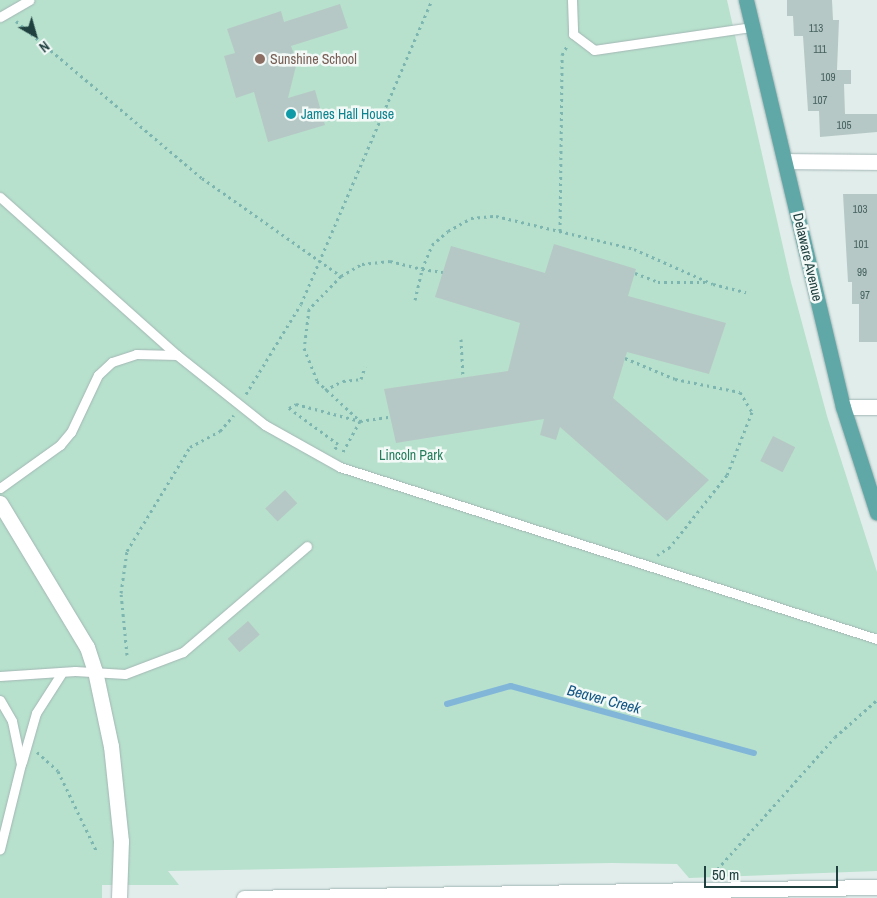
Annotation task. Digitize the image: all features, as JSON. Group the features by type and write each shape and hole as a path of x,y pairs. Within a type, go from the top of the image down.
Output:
{"main road":[{"name":"Delaware Avenue","path":"746,0 786,161 843,407 877,513"}],"street":[{"path":"786,161 877,162"},
{"path":"843,407 877,407"},
{"path":"0,503 87,647 95,671 111,746 119,822 119,898"},
{"path":"244,898 705,894 877,887"}],"lane":[{"path":"3,14 29,0"},
{"path":"572,0 573,34 594,50 752,27"},
{"path":"0,197 177,355 264,425 340,467 877,639"},
{"path":"0,488 37,465 66,439 98,375 112,362 136,354 177,355"},
{"path":"0,676 95,671 125,674 182,652 307,546"},
{"path":"0,849 36,713 61,674"},
{"path":"0,700 12,721 22,764"}],"path":[{"path":"246,394 301,304 432,0"},
{"path":"3,14 202,178 341,276"},
{"path":"560,231 562,55 573,34"},
{"path":"414,300 422,268 432,245 471,218 496,216 634,249 708,282 746,292"},
{"path":"360,421 325,390 304,348 305,324 310,309 341,276 362,264 390,261 443,272"},
{"path":"634,273 658,282 708,282"},
{"path":"461,339 463,378"},
{"path":"625,358 675,378 740,392 752,412 727,475 670,547 656,555"},
{"path":"325,390 343,381 361,378 364,367"},
{"path":"327,460 338,444 290,408 296,404 360,421 390,417"},
{"path":"127,655 121,593 126,551 190,447 220,430 234,414"},
{"path":"340,467 342,454 360,421"},
{"path":"705,894 713,873 829,744 877,700"},
{"path":"26,746 42,755 58,771 96,850"}],"green space":[{"name":"Lincoln Park","path":"0,0 727,0 791,282 827,416 877,572 877,871 689,878 677,864 612,863 168,871 179,885 102,885 102,898 0,898"}],"building":[{"path":"787,0 832,0 833,20 839,20 837,70 851,70 851,84 844,84 845,114 877,114 877,132 820,137 819,111 808,111 803,36 794,36 793,16 787,16"},
{"path":"340,4 348,28 291,46 297,62 288,98 315,90 325,125 268,142 254,92 236,98 224,56 235,53 227,29 281,11 284,22"},
{"path":"843,194 877,194 877,342 859,342 859,304 852,304 852,282 848,282"},
{"path":"554,244 636,269 628,296 726,323 709,374 627,352 613,398 709,480 667,521 560,427 556,440 540,435 544,419 396,443 384,389 508,371 520,323 435,297 451,246 545,273"},
{"path":"773,436 795,447 783,472 760,461"},
{"path":"285,490 297,503 278,522 265,508"},
{"path":"248,621 260,635 239,652 228,639"}],"waterway":[{"name":"Beaver Creek","path":"447,704 511,686 754,753"}],"place":[{"name":"Sunshine School","path":"260,59"},
{"name":"James Hall House","path":"291,114"}]}
